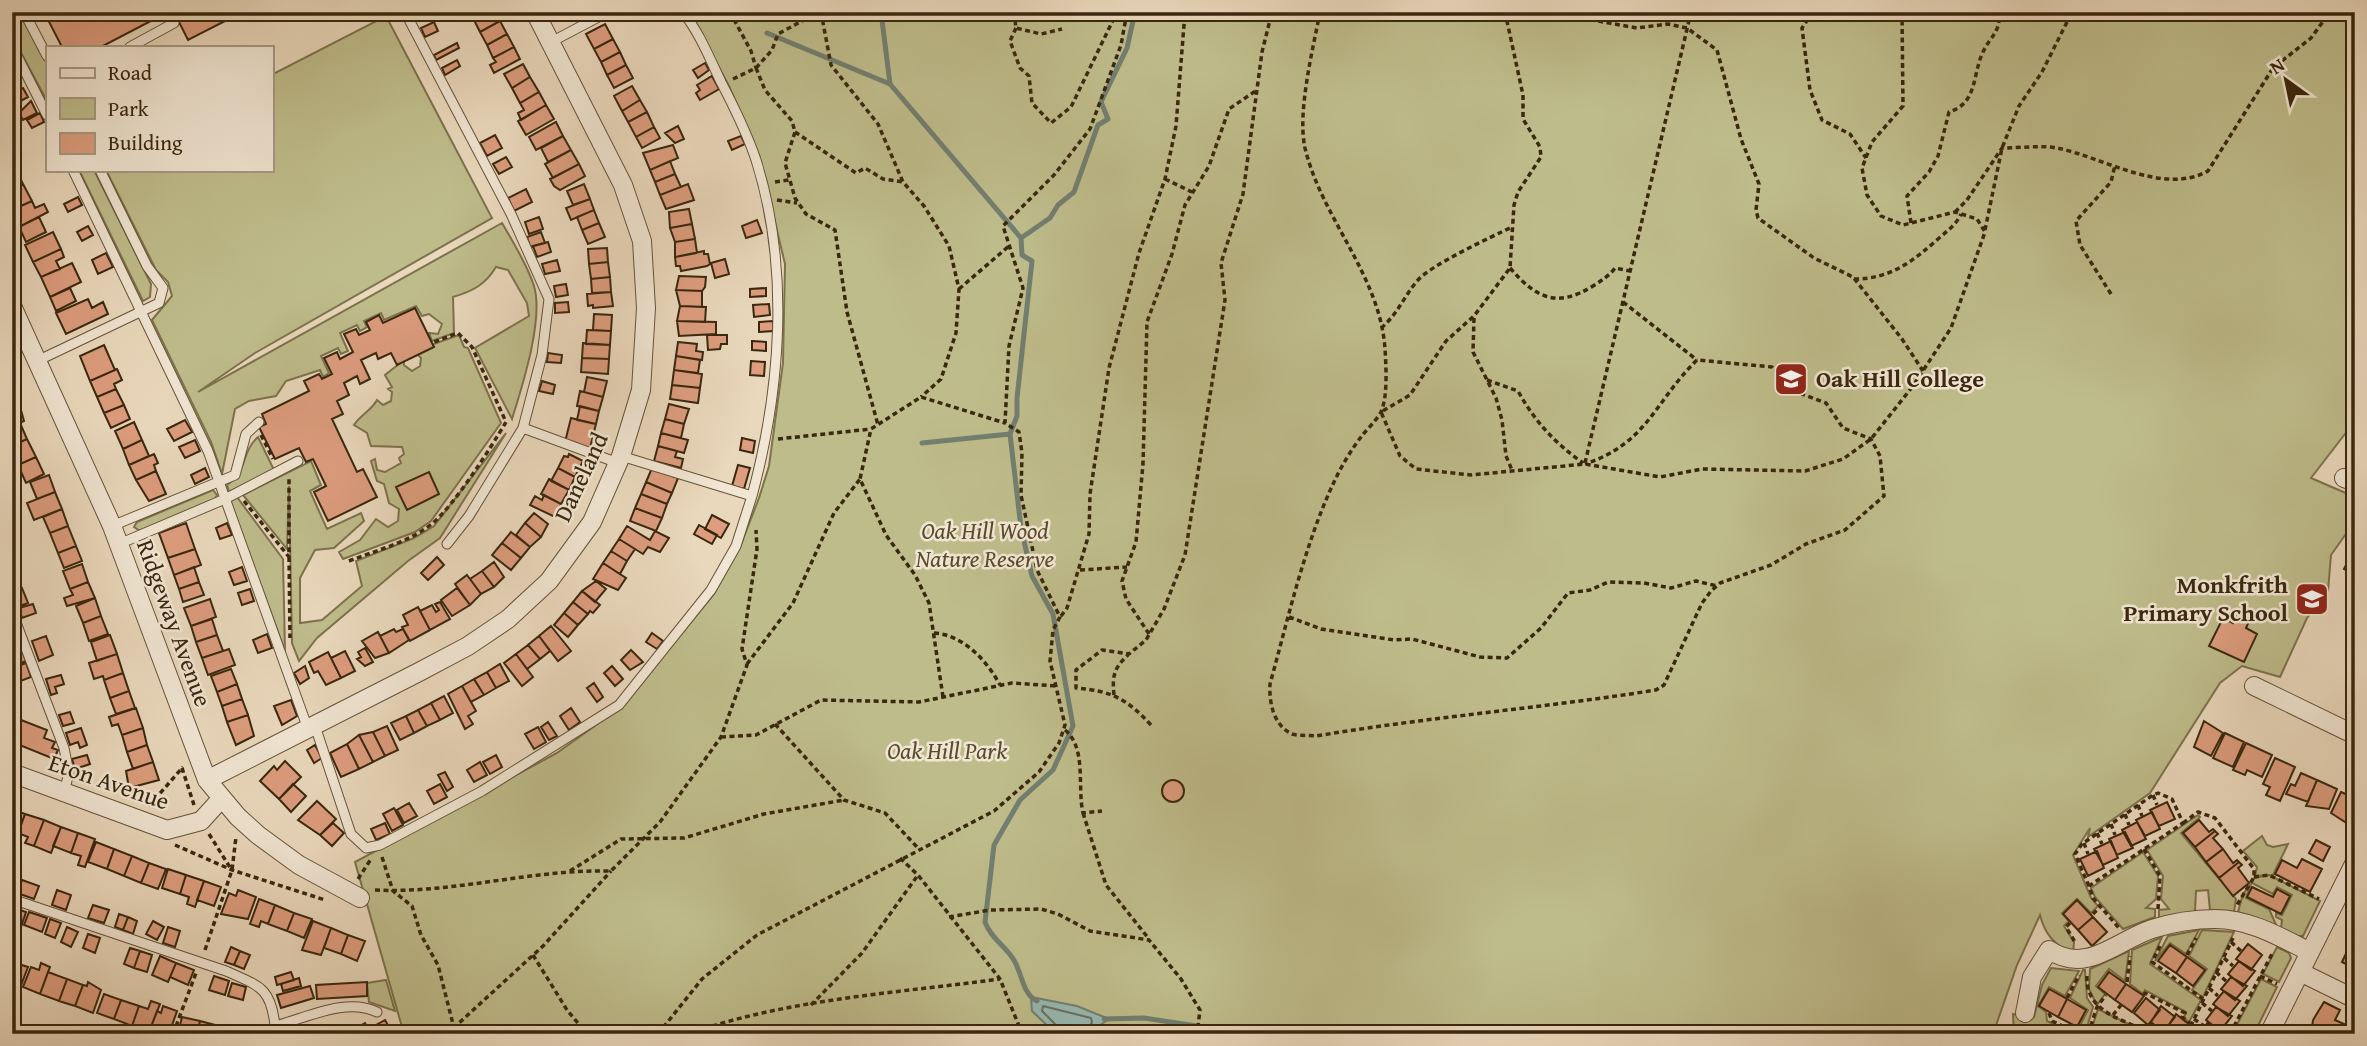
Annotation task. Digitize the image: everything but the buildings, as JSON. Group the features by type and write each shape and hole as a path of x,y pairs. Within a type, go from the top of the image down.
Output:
{"street":[{"name":"Daneland","path":"207,780 468,646 508,619 549,581 592,522 620,460 640,390 646,309 642,241 623,185 536,12"},
{"name":"Ridgeway Avenue","path":"12,306 39,360 112,526 207,780 221,799 258,835 348,898"},
{"path":"2254,686 2355,735"},
{"name":"Eton Avenue","path":"12,773 167,830 183,828 201,821 221,799"},
{"path":"2269,1034 2355,862"},
{"path":"2025,1013 2032,977 2049,950 2060,957 2085,963 2129,940 2163,927 2215,919 2238,921 2310,952"},
{"path":"2301,972 2355,999"}],"lane":[{"path":"24,12 46,55"},
{"path":"405,12 511,214 549,299 542,355 523,428 469,516 447,544"},
{"path":"551,42 608,12"},
{"path":"74,172 208,451 351,834 366,848 380,845 482,791 619,705 711,590 736,546 752,496 765,440 780,315 771,233 755,158 723,85 683,12"},
{"path":"132,46 174,23"},
{"path":"12,46 46,113"},
{"path":"39,360 159,303 163,288 147,266 101,172"},
{"path":"112,526 219,484 235,475 246,433 257,423"},
{"path":"523,428 620,460 752,496"},
{"path":"119,544 225,499 294,463"},
{"path":"12,612 64,748 69,773 64,792"},
{"path":"12,899 226,971 260,986 273,1005 273,1030 346,1007 365,1006 377,1012"}],"path":[{"path":"730,12 751,51 765,90 792,121 795,132 785,163 799,204 806,214 835,230 847,313 878,425"},
{"path":"1013,12 1016,28 1010,41 1020,68 1029,76 1032,103 1051,123 1071,107 1117,12"},
{"path":"1006,423 1009,346 1023,288 1017,262 1003,226 1025,207 1054,175 1090,129 1121,45 1127,12"},
{"path":"1185,12 1176,126 1165,179 1139,253 1109,368 1090,494 1089,534 1067,608 1053,630 1050,661 1066,731 1073,737 1079,752 1079,795 1106,885 1181,979 1200,1010 1197,1034"},
{"path":"1226,12 1244,12"},
{"path":"1114,695 1112,679 1116,667 1149,634 1164,609 1185,555 1225,300 1221,263 1243,194 1257,90 1272,12"},
{"path":"1320,12 1306,88 1305,146 1329,209 1369,283 1385,348 1381,412 1400,456 1416,468 1472,475 1585,464 1660,477 1702,469 1805,471 1843,459 1871,439 1923,371 1951,328 1984,232 2003,148 2020,106 2042,72 2071,12"},
{"path":"1505,12 1523,95 1523,118 1540,147 1541,157 1518,192 1510,268 1474,316 1446,341 1410,395 1381,412 1359,440 1334,482 1289,617 1270,684 1269,703 1277,720 1292,734 1315,736 1488,711 1546,708 1656,690 1664,685 1702,603 1717,586 1771,565 1805,544 1845,530 1884,496 1880,456 1871,439 1843,428 1826,403 1802,394 1772,367 1697,360 1623,302"},
{"path":"1548,12 1637,28 1668,24 1687,28 1717,50 1741,139 1759,184 1756,210 1758,218 1814,258 1854,279 1902,339 1923,371"},
{"path":"1585,464 1691,12"},
{"path":"1813,12 1802,28 1810,90 1822,120 1850,134 1866,158"},
{"path":"1902,12 1903,106 1872,142 1862,169 1867,195 1881,216 1903,225 1955,212 1967,200 2003,148"},
{"path":"1911,223 1907,196 1930,172 1938,156 1949,112 1963,106 1975,84 1981,55 1997,35 1999,12"},
{"path":"2003,148 2054,147 2170,179 2192,180 2208,171 2273,68 2311,38 2330,12"},
{"path":"723,85 757,68 773,48 778,34 821,13 831,65 878,124 903,182 924,206 950,246 959,289 956,333 941,379 922,397 871,429 765,440"},
{"path":"1016,28 1041,34 1062,29"},
{"path":"1149,634 1126,599 1122,581 1136,542 1143,464 1147,322 1172,254 1185,205 1209,166 1229,109 1257,90"},
{"path":"795,132 856,173 865,168 883,179 903,182"},
{"path":"2111,294 2080,245 2076,221 2111,182 2115,164"},
{"path":"1165,179 1192,192"},
{"path":"783,199 799,204"},
{"path":"1955,212 1976,219 1984,232"},
{"path":"1854,279 1870,279 1895,272 1917,259 1957,223 1961,214"},
{"path":"1381,328 1402,307 1419,278 1476,243 1513,227"},
{"path":"959,289 1009,246"},
{"path":"1510,268 1533,290 1557,300 1583,292 1610,275 1615,268 1630,271"},
{"path":"1474,316 1473,352 1499,409 1506,456 1513,471"},
{"path":"349,561 414,535 434,522 488,451 506,422 472,347 458,333 434,342"},
{"path":"1585,464 1621,448 1641,431 1677,380 1697,360"},
{"path":"1487,380 1518,391 1531,414 1546,432 1585,464"},
{"path":"922,397 1006,423 1019,432 1022,453 1021,495 1037,570 1060,617"},
{"path":"257,423 278,471"},
{"path":"447,1034 533,955 647,837 721,737 747,665 793,603 834,513 860,479 871,429"},
{"path":"290,644 289,557 294,463"},
{"path":"860,479 886,535 915,575 924,593 934,632 937,669 943,697"},
{"path":"237,493 289,557"},
{"path":"745,515 756,530 757,549 742,649 747,665"},
{"path":"1080,570 1128,567"},
{"path":"1289,617 1321,629 1394,640 1412,639 1480,657 1507,658 1541,628 1568,593 1590,590 1608,582 1644,583 1671,588 1696,580 1717,586"},
{"path":"934,632 944,633 975,651 1000,685"},
{"path":"1129,654 1102,650 1076,670 1076,688 1114,695 1130,702 1151,725"},
{"path":"721,737 756,734 821,700 919,702 1012,683 1056,686"},
{"path":"775,724 844,800"},
{"path":"659,1034 702,979 757,935 994,811 1039,772 1066,731"},
{"path":"136,820 195,752"},
{"path":"182,768 193,803"},
{"path":"2129,940 2101,906 2075,854 2083,843 2158,793 2172,799 2183,823"},
{"path":"2152,795 2157,805"},
{"path":"569,872 621,839 684,838 764,814 844,800 885,814 919,849"},
{"path":"2138,805 2142,816"},
{"path":"1083,813 1102,811"},
{"path":"2089,886 2198,812 2215,818 2254,869 2254,877 2242,893 2238,921 2231,942 2187,1034"},
{"path":"2125,814 2129,825"},
{"path":"2172,821 2175,828"},
{"path":"2111,823 2115,835"},
{"path":"2217,832 2223,829"},
{"path":"2158,831 2161,838"},
{"path":"208,833 232,870"},
{"path":"2097,833 2102,844"},
{"path":"232,870 236,837"},
{"path":"2144,841 2160,876 2163,927 2152,962 2212,1011"},
{"path":"173,842 176,848 232,870 348,898 374,890 393,891 569,872 611,872"},
{"path":"2083,843 2088,854"},
{"path":"380,845 386,875 393,891 412,906 421,935 438,965 454,1028"},
{"path":"348,898 380,845"},
{"path":"2130,850 2132,857"},
{"path":"901,858 918,875 1000,979 1019,1026 1031,1034"},
{"path":"2116,860 2119,866"},
{"path":"2242,864 2247,860"},
{"path":"2102,870 2105,876"},
{"path":"811,1005 862,953 918,875"},
{"path":"2254,877 2269,875 2333,905"},
{"path":"2093,914 2101,906"},
{"path":"949,917 990,910 1041,909 1058,914 1090,931 1149,940"},
{"path":"2075,942 2082,936"},
{"path":"2230,1034 2234,1020 2244,1007 2281,938"},
{"path":"2231,942 2241,951"},
{"path":"533,955 567,1010 587,1034"},
{"path":"2223,957 2233,966"},
{"path":"2261,958 2267,963"},
{"path":"2067,998 2085,963"},
{"path":"2085,963 2088,968 2087,992 2096,1007 2157,1033"},
{"path":"2216,972 2226,981"},
{"path":"2254,973 2259,978"},
{"path":"688,1034 720,1023 811,1005 1000,979"},
{"path":"2208,988 2218,996"},
{"path":"2246,988 2252,992"},
{"path":"2144,995 2145,993 2185,1013 2182,1017 2204,1026"},
{"path":"2088,1034 2096,1007 2106,995"},
{"path":"2239,1003 2244,1007"},
{"path":"2113,1015 2121,1005"},
{"path":"347,1034 376,1018 377,1012"},
{"path":"2049,1013 2052,1021 2064,1024 2079,1034"},
{"path":"2126,1021 2131,1013"}],"green space":[{"path":"12,12 19,12 46,62 46,99 12,36"},
{"path":"689,12 2355,12 2355,421 2311,478 2355,497 2355,521 2331,555 2328,591 2307,618 2280,677 2242,666 2220,683 2150,793 2088,837 2090,828 2073,855 2091,898 2098,906 2091,913 2077,899 2062,913 2069,921 2064,926 2074,942 2073,955 2052,939 2040,915 2017,965 1993,1034 404,1034 355,862 557,753 621,707 714,594 740,547 769,466 783,363 785,264 759,155 729,86"},
{"path":"386,16 492,218 255,353 198,392 502,223 528,270 536,300 534,334 512,419 475,348 529,316 527,303 508,270 496,267 478,286 453,297 454,333 432,341 429,333 438,334 442,324 429,314 422,316 416,306 384,320 381,313 364,321 367,327 360,331 357,325 340,333 348,351 341,354 338,348 321,356 329,373 323,377 320,370 286,381 276,396 249,401 235,409 222,474 211,442 152,320 172,296 168,282 156,270 107,172 273,172 273,74"},
{"path":"80,172 95,172 151,284 150,297 143,301"},
{"path":"459,335 464,347 468,348 501,423 431,521 415,532 343,559 339,552 360,540 376,519 388,527 398,521 399,509 389,503 384,484 377,481 371,461 375,459 377,470 385,472 401,463 399,458 404,454 402,447 371,446 367,433 354,425 377,400 383,405 391,401 392,392 388,389 392,387 385,375 404,360 404,365 412,371 420,366 421,358 414,351"},
{"path":"506,433 440,538 408,561 317,638 299,661 292,643 289,486 287,549 243,495 311,461 321,485 310,491 327,529 361,513 364,521 334,548 315,550 300,578 300,623 322,620 362,586 356,561 414,538 434,526"},
{"path":"258,437 274,470 229,492 227,485 242,468 249,449"},
{"path":"213,490 217,495 214,501 142,532 134,527 137,522"},
{"path":"237,497 283,559 285,651 230,501"},
{"path":"2198,815 2200,817 2181,833 2236,899 2234,912 2210,910 2208,890 2196,891 2195,912 2159,921 2159,910 2169,909 2161,899 2163,876 2147,850"},
{"path":"2262,836 2267,845 2273,847 2288,844 2273,875 2255,876 2257,867 2243,851"},
{"path":"2143,852 2158,876 2156,899 2146,908 2155,909 2155,917 2123,929 2095,897 2091,888"},
{"path":"2269,875 2320,901 2303,936 2281,928 2282,920 2276,917 2276,913 2282,915 2292,895 2277,887 2273,894 2252,883 2254,878"},
{"path":"2251,884 2246,898 2269,909 2277,927 2238,912 2243,894"},
{"path":"2199,930 2186,954 2170,943 2155,961 2168,936"},
{"path":"2202,930 2234,932 2203,997 2192,990 2207,969 2189,956"},
{"path":"2162,937 2150,964 2201,1000 2189,1022 2184,1018 2186,1012 2145,990 2143,994 2130,984 2132,950"},
{"path":"2277,947 2289,953 2291,958 2279,982 2263,974"},
{"path":"2129,951 2125,981 2109,969 2096,986 2105,994 2097,1005 2089,989 2090,969"},
{"path":"2051,968 2079,971 2065,996 2049,987 2038,1006 2046,1012 2047,1021 2074,1034 2014,1034 2013,1014 2034,1017 2042,985"},
{"path":"2083,970 2087,998 2093,1007 2085,1034 2065,1025 2078,1029 2088,1010 2070,998"},
{"path":"2261,979 2277,987 2254,1034 2232,1034"},
{"path":"386,980 395,1011 369,1002 367,983"},
{"path":"2098,1009 2149,1034 2090,1034"}],"water":[{"path":"1031,997 1077,1006 1109,1019 1087,1034 1056,1034 1032,1011"}],"waterway":[{"path":"881,12 890,84"},
{"path":"1037,1001 1026,989 1012,957 985,922 994,845 1020,800 1053,770 1073,726 1053,614 1032,576 1021,528 1010,434 1017,416 1032,261 1022,255 1021,238 1050,218 1058,205 1074,192 1098,125 1108,119 1101,102 1127,48 1135,12"},
{"path":"767,33 890,84 1021,238"},
{"path":"922,443 1010,434"},
{"path":"1104,1019 1144,1018 1250,1034"}],"place":[{"name":"Oak Hill College","path":"1791,379"},
{"name":"Monkfrith Primary School","path":"2312,599"}],"park label":[{"name":"Oak Hill Wood Nature Reserve","path":"985,545"},
{"name":"Oak Hill Park","path":"947,751"}]}
